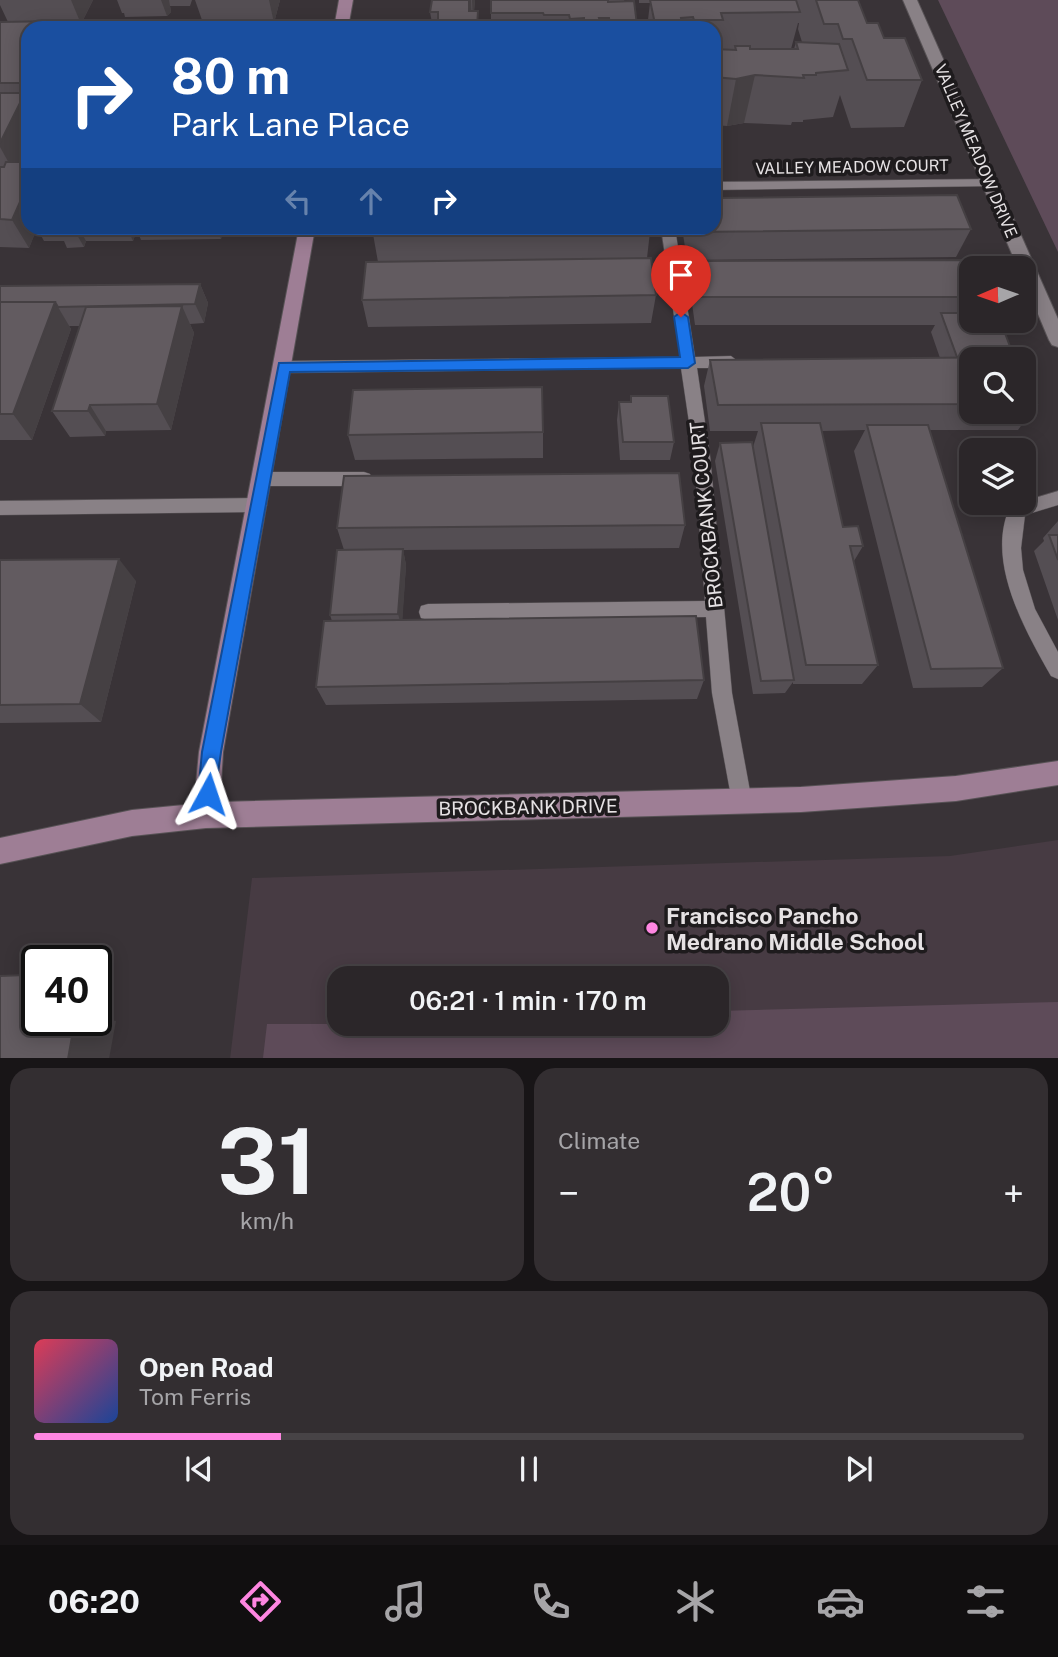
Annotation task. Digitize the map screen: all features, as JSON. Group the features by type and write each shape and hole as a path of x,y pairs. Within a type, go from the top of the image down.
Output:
{"street":[{"path":"342,21 346,0"},
{"name":"VALLEY MEADOW DRIVE","path":"910,0 1058,340"},
{"path":"206,815 211,752 284,367 306,235"},
{"name":"BROCKBANK DRIVE","path":"0,851 132,823 206,815 742,802 902,794 1017,781 1058,773"}],"lane":[{"name":"VALLEY MEADOW COURT","path":"721,186 990,183"},
{"name":"BROCKBANK COURT","path":"669,235 702,456 722,693 742,802"},
{"path":"284,367 741,362"},
{"path":"263,479 382,479"},
{"path":"1058,498 1017,510 1013,536 1013,569 1033,627 1058,670"},
{"path":"0,508 258,505"},
{"path":"428,612 715,609"}],"shaded area":[{"path":"938,0 1058,0 1058,252"},
{"name":"Francisco Pancho Medrano Middle School","path":"1058,840 1058,1058 230,1058 252,878 950,856"},
{"path":"1058,1002 1058,1058 263,1058 267,1024 327,1024 327,1036 729,1036 729,1011"}],"building":[{"path":"432,0 469,0 469,11 478,11 477,21 438,21 438,12 430,12"},
{"path":"491,0 634,1 636,21 609,21 609,18 599,18 600,21 584,21 584,18 570,19 569,15 491,13"},
{"path":"650,0 796,0 800,12 721,13 723,20 694,20 693,17 681,18 682,21 654,21"},
{"path":"816,0 858,0 867,23 878,23 884,38 905,38 922,80 867,80 852,39 843,39 838,24 824,24"},
{"path":"261,20 261,21 185,21"},
{"path":"0,22 21,22 21,83 0,83"},
{"path":"796,42 839,44 848,70 803,75 804,78 755,75 736,79 721,78 721,49 736,50 735,46 750,46 750,49 798,49"},
{"path":"0,93 21,93 21,101 0,143"},
{"path":"6,162 21,162 21,200 12,220 0,219 0,167 4,167"},
{"path":"957,195 971,229 721,232 721,198"},
{"path":"651,258 656,295 362,300 366,262"},
{"path":"959,260 959,297 701,297 696,261"},
{"path":"200,284 195,304 58,307 55,302 0,302 0,286"},
{"path":"0,302 55,302 13,414 0,414"},
{"path":"182,306 157,404 90,405 88,411 52,411 86,307"},
{"path":"941,313 959,313 959,333 1005,333 1010,347 959,347 957,357"},
{"path":"959,358 959,404 718,405 710,360"},
{"path":"542,387 543,432 348,435 353,390"},
{"path":"631,396 668,396 674,442 623,442 619,402 631,402"},
{"path":"761,423 820,423 843,527 858,526 863,546 850,546 878,665 806,665"},
{"path":"867,425 928,425 1003,668 931,669"},
{"path":"752,442 794,680 761,681 720,443"},
{"path":"679,473 685,525 337,528 344,476"},
{"path":"1049,535 1058,535 1058,560"},
{"path":"403,549 398,614 330,615 337,550"},
{"path":"119,559 80,704 0,705 0,560"},
{"path":"696,616 704,680 316,687 324,621"},
{"path":"21,975 21,1036 72,1036 68,1058 0,1058 0,976"}],"place":[{"name":"Francisco Pancho Medrano Middle School","path":"652,928"}],"route":[{"path":"208,794 211,752 284,367 688,363 681,317"}]}
